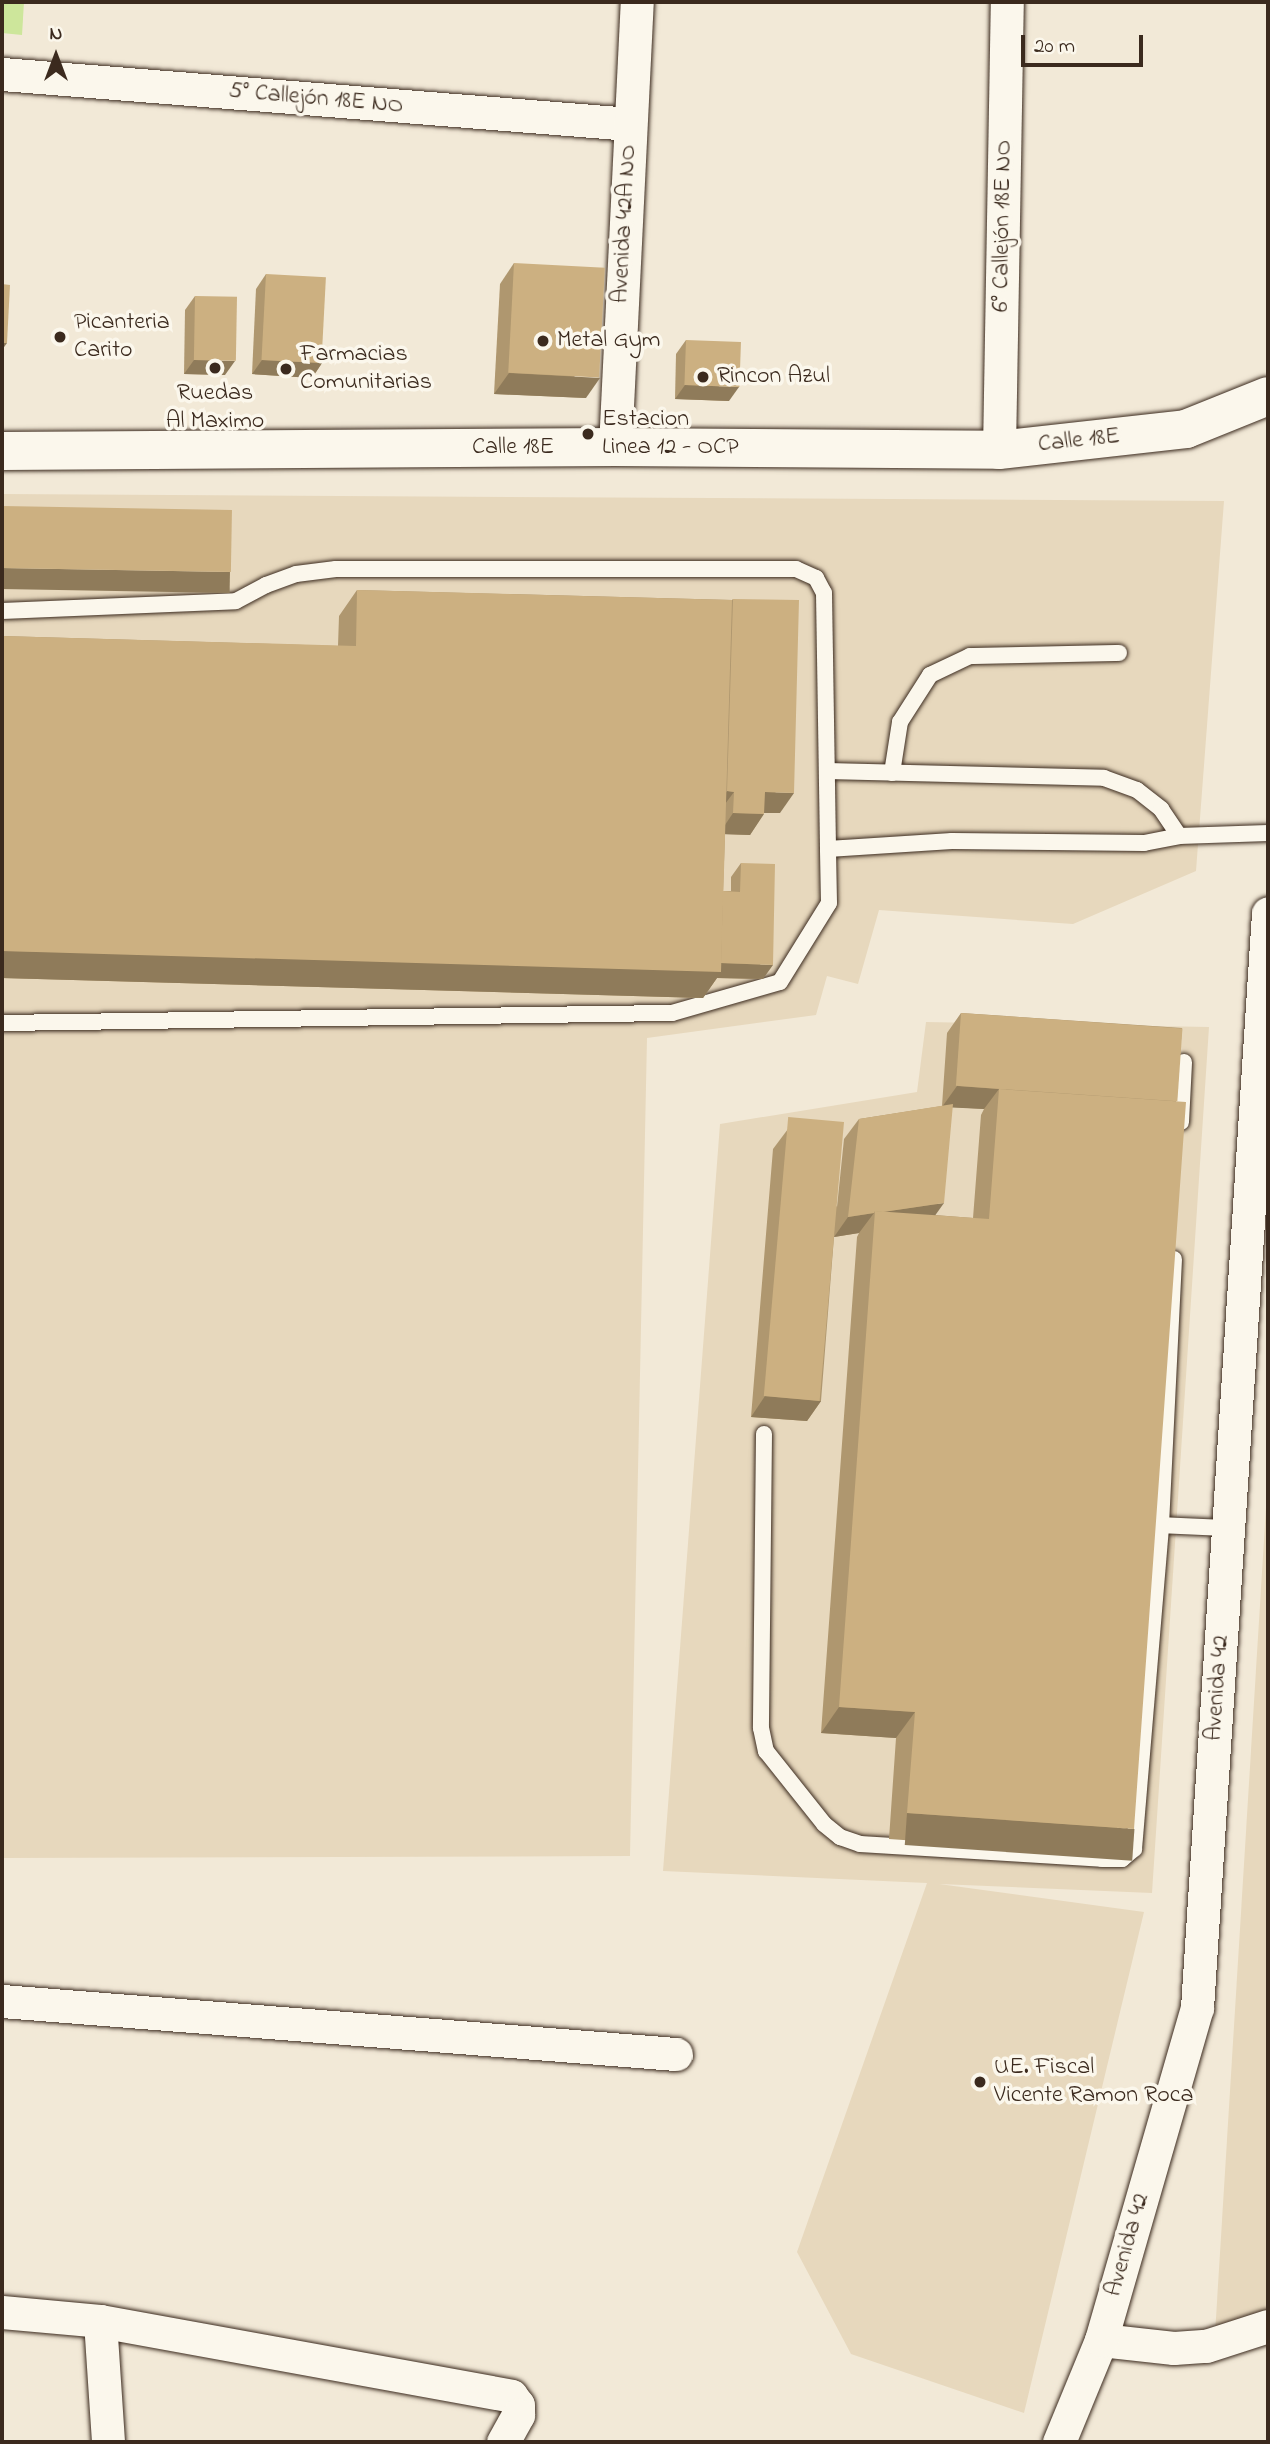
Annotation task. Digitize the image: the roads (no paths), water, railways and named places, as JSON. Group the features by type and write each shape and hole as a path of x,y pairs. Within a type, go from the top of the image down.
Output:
{"street":[{"name":"Avenida 42A NO","path":"615,447 637,2"},
{"name":"6° Callejón 18E NO","path":"999,450 1007,2"},
{"name":"5° Callejón 18E NO","path":"2,74 630,124"},
{"name":"Calle 18E","path":"2,451 615,447 999,450 1186,429 1268,396"},
{"name":"Avenida 42","path":"1059,2442 1101,2340 1197,2008 1268,913"},
{"path":"2,2001 676,2054"},
{"path":"2,2312 100,2321 511,2396 518,2405 518,2415 503,2442"},
{"path":"100,2321 108,2442"},
{"path":"1101,2340 1174,2348 1206,2346 1268,2326"}],"lane":[{"path":"2,611 236,601 266,585 296,574 336,569 796,569 816,578 824,593 830,902 779,982 672,1013 2,1023"},
{"path":"892,773 900,722 930,675 970,656 1119,653"},
{"path":"827,771 1104,778 1137,790 1161,809 1179,836"},
{"path":"828,849 952,841 1144,843 1179,836 1268,833"},
{"path":"1180,1145 1184,1062"},
{"path":"764,1434 761,1728 766,1751 824,1824 840,1837 860,1844 1122,1859 1134,1849 1161,1525 1175,1242"},
{"path":"1161,1525 1228,1528"}],"place":[{"name":"Picanteria Carito","path":"60,337"},
{"name":"Metal Gym","path":"543,341"},
{"name":"Ruedas Al Maximo","path":"215,368"},
{"name":"Farmacias Comunitarias","path":"286,369"},
{"name":"Rincon Azul","path":"703,377"},
{"name":"Estacion Linea 12 - OCP","path":"588,434"},
{"name":"UE. Fiscal Vicente Ramon Roca","path":"980,2082"}]}
